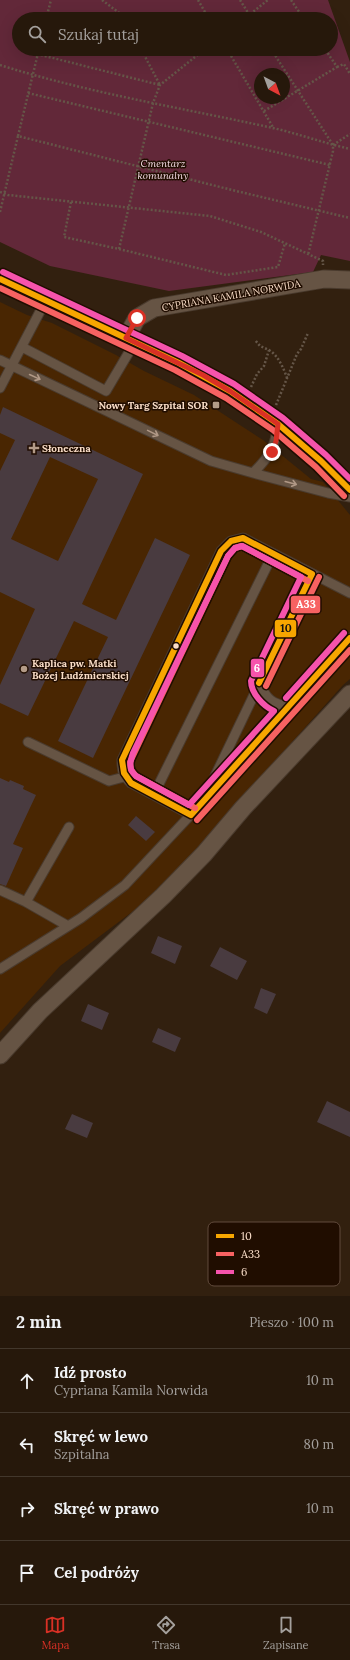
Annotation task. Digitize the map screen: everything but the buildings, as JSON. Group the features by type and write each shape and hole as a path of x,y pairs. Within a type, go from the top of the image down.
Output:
{"street":[{"path":"0,278 203,375 276,417 350,490"},
{"name":"CYPRIANA KAMILA NORWIDA","path":"131,340 137,318 154,308 324,279 350,280"},
{"path":"0,1056 40,1011 163,896 204,854 243,808 350,694"}],"lane":[{"path":"0,388 46,300"},
{"path":"22,347 106,391 131,340"},
{"path":"0,360 211,461 328,493 350,497"},
{"path":"253,473 272,452 276,441 276,417"},
{"path":"191,815 131,783 124,777 122,760 221,551 231,541 243,538 350,593"},
{"path":"154,794 273,554"},
{"path":"214,791 215,776 312,574"},
{"path":"0,969 106,901 125,885 214,791 350,638"},
{"path":"259,683 264,694 271,702 289,706"},
{"path":"28,742 109,781 124,777"},
{"path":"26,902 69,827"},
{"path":"0,890 26,902 68,926"}],"path":[{"path":"48,12 51,0"},
{"path":"102,0 118,12"},
{"path":"198,0 205,12"},
{"path":"240,0 249,12"},
{"path":"253,12 268,0"},
{"path":"291,0 299,12"},
{"path":"0,212 37,56"},
{"path":"45,56 160,85"},
{"path":"145,56 160,85"},
{"path":"119,249 153,104 160,85 196,56"},
{"path":"231,56 274,129"},
{"path":"275,56 332,145 333,151 308,255"},
{"path":"330,56 338,67"},
{"path":"264,111 344,64 350,74"},
{"path":"0,65 32,75 153,104 274,129 332,145 350,148"},
{"path":"28,94 330,164"},
{"path":"332,145 350,134"},
{"path":"18,136 138,168 350,218"},
{"path":"0,192 8,195 210,216 261,232 323,261 324,279"},
{"path":"71,202 64,237 226,275 278,266 286,243"},
{"path":"276,417 277,400 281,395 297,354 301,349 308,333"},
{"path":"255,340 260,346 272,351 288,378"},
{"path":"251,393 251,386 257,374 264,366 269,350"}],"shaded area":[{"path":"0,302 27,315 52,323 116,355 144,371 194,395 263,440 311,479 323,482 350,515 350,679 156,894 60,966 0,1033"}],"green space":[{"name":"Cmentarz komunalny","path":"0,0 328,0 332,12 12,12 12,56 338,56 338,28 350,62 350,261 321,255 313,272 169,291 50,266 0,242"}],"transit line":[{"name":"6","path":"3,272 182,356 234,384 283,418 326,455 350,479"},
{"name":"10","path":"0,279 179,363 230,391 278,424 321,461 350,490"},
{"name":"A33","path":"0,288 175,370 226,398 273,430 316,467 344,496"},
{"name":"10","path":"191,815 131,783 124,773 122,760 221,551 231,541 243,538 312,574"},
{"name":"A33","path":"195,808 136,776 131,770 130,762 228,556 235,548 242,546 308,581"},
{"name":"6","path":"242,546 301,577 251,681 253,690 258,699 274,711 189,805 136,776 130,765 131,759 228,556 235,548 242,546"},
{"name":"10","path":"259,683 312,574"},
{"name":"A33","path":"266,686 319,577"},
{"name":"6","path":"286,698 344,633"},
{"name":"10","path":"191,815 350,638"},
{"name":"A33","path":"197,820 350,650"}],"place":[{"name":"Nowy Targ Szpital SOR","path":"216,405"},
{"name":"Słoneczna","path":"34,448"},
{"name":"Kaplica pw. Matki Bożej Ludźmierskiej","path":"24,669"}],"route":[{"path":"137,318 126,338 203,375 230,391 278,424 276,441 272,452"}]}
